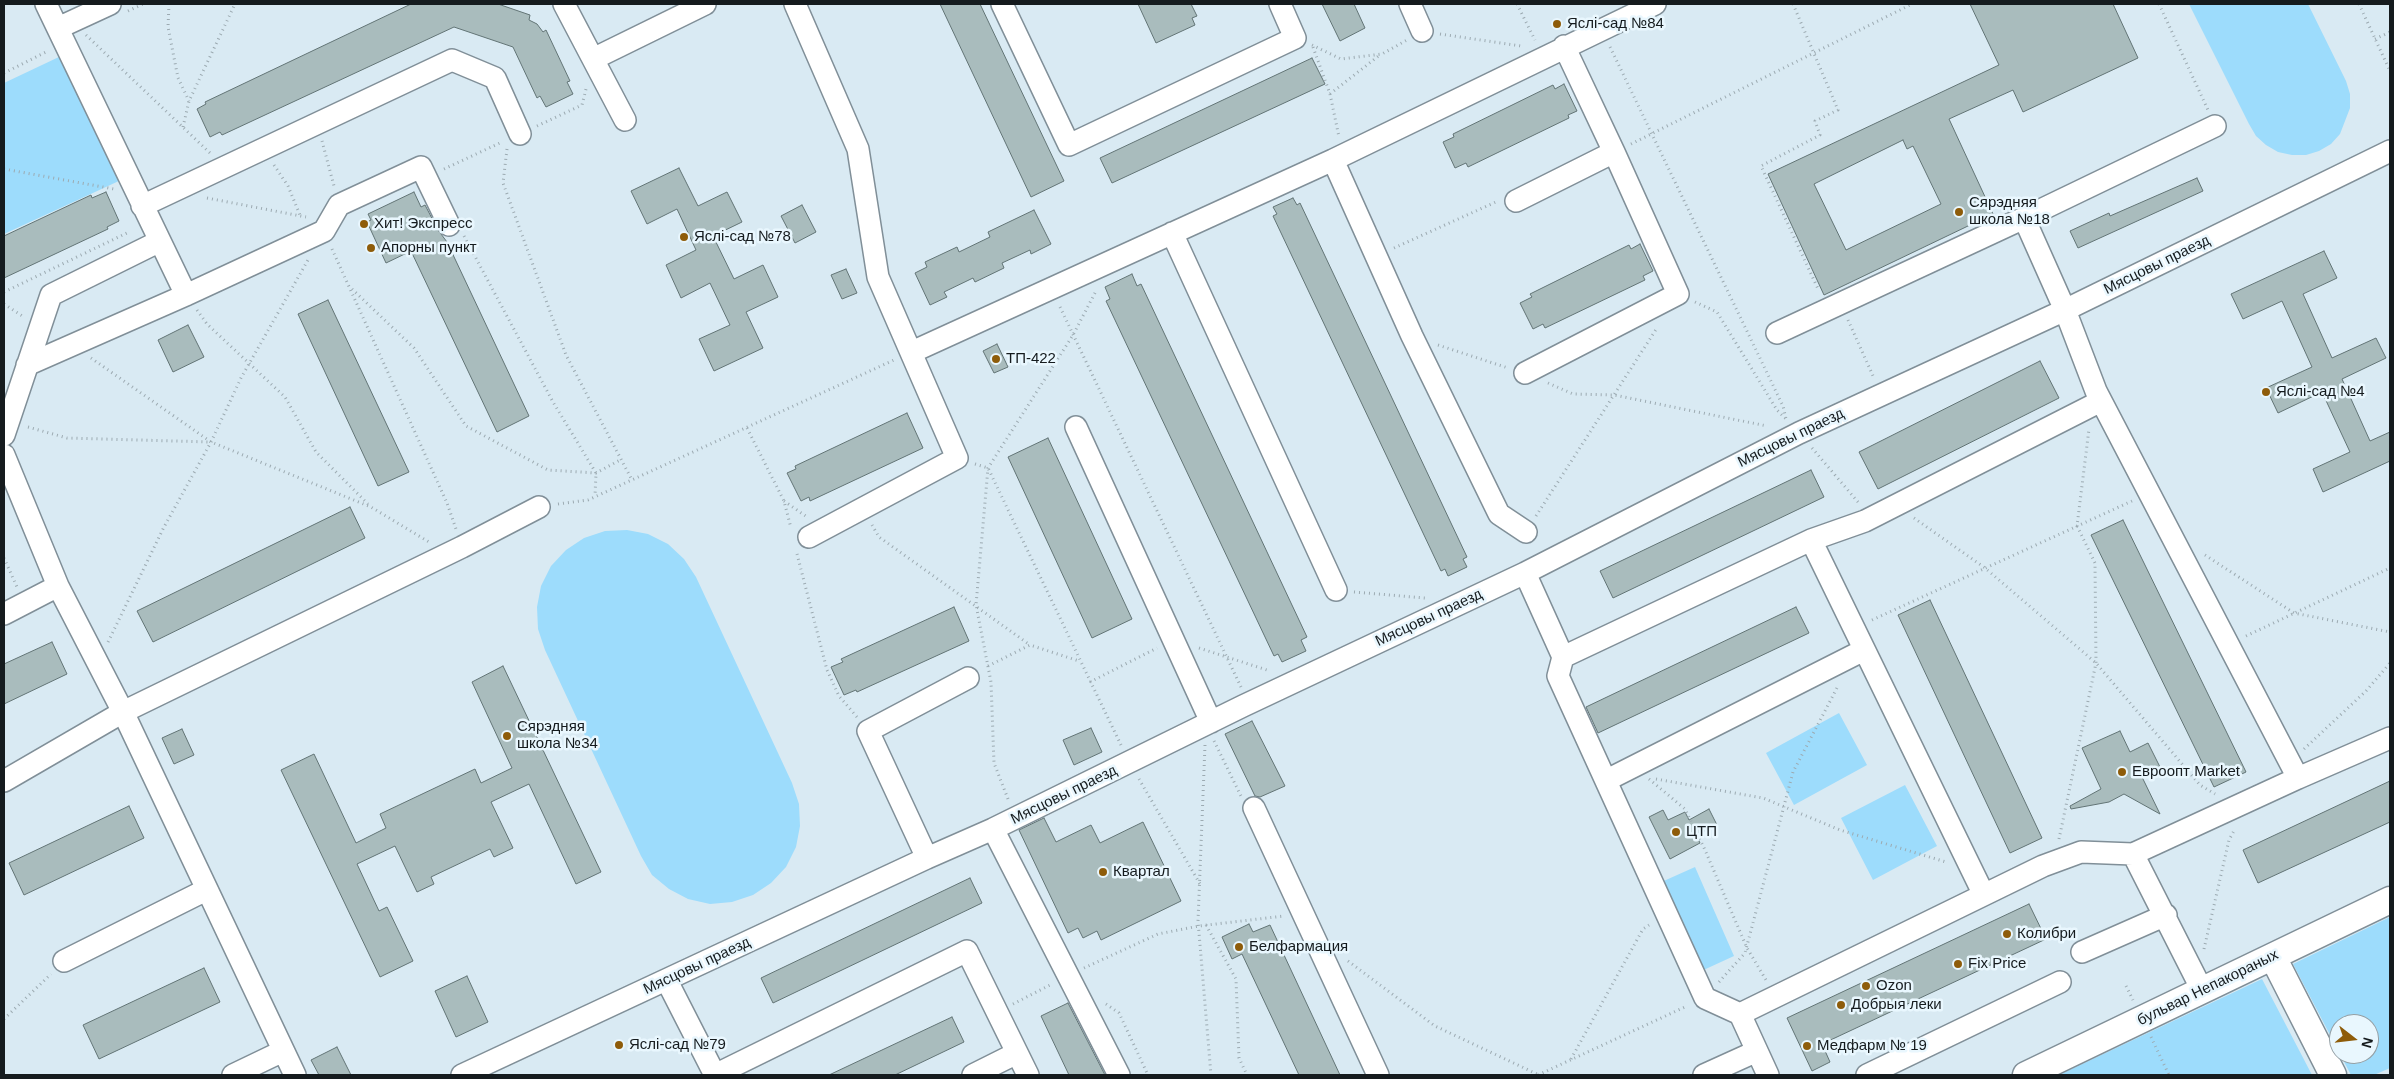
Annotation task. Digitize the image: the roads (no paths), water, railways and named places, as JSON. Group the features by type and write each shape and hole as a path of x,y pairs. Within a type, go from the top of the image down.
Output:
{"main road":[{"name":"бульвар Непакораных","path":"2026,1075 2390,900"},
{"path":"2272,957 2333,1075"}],"street":[{"path":"46,4 186,295"},
{"path":"58,28 110,4"},
{"path":"564,4 625,120"},
{"path":"795,4 858,149 878,277 958,458 799,541"},
{"path":"1002,4 1069,145 1295,38 1280,4"},
{"path":"1410,4 1422,31"},
{"path":"912,352 1338,158 1564,46 1655,4"},
{"path":"593,59 698,5"},
{"path":"1525,373 1678,294 1564,46"},
{"path":"143,207 452,60 495,78 514,137"},
{"path":"1777,333 2024,218 2215,126"},
{"path":"1516,200 1614,152"},
{"name":"Мясцовы праезд","path":"462,1075 993,829 1249,703 1525,572 1799,433 2065,310 2389,154"},
{"path":"1338,158 1376,257 1412,336 1499,514 1526,532"},
{"path":"27,365 73,346 324,231 339,204 421,167 449,225"},
{"path":"2024,218 2065,310 2094,399 2150,493 2294,770"},
{"path":"1172,233 1336,590"},
{"path":"6,428 52,295 160,241"},
{"path":"1563,657 1811,540 1872,518 2094,399"},
{"path":"1076,427 1174,640 1208,723"},
{"path":"4,455 58,586 123,712 295,1075"},
{"path":"4,781 123,712 539,507"},
{"path":"1811,540 1853,628 1859,652 1983,893"},
{"path":"1525,572 1563,657 1558,676 1705,998 1740,1014 1768,1075"},
{"path":"4,614 58,586"},
{"path":"1606,780 1859,652"},
{"path":"927,858 868,731 968,678"},
{"path":"1740,1014 1983,893 2054,861 2081,852 2133,854 2244,802 2294,770 2390,738"},
{"path":"1254,808 1378,1075"},
{"path":"993,829 1119,1075"},
{"path":"2133,854 2202,990"},
{"path":"64,961 206,890"},
{"path":"2082,952 2166,916"},
{"path":"667,981 715,1075 967,951 1028,1075"},
{"path":"1867,1075 2060,982"},
{"path":"233,1075 283,1051"},
{"path":"1704,1075 1758,1051"},
{"path":"974,1075 1017,1053"}],"place":[{"name":"Яслі-сад №84","path":"1557,24"},
{"name":"Сярэдняя школа №18","path":"1959,212"},
{"name":"Хит! Экспресс","path":"364,224"},
{"name":"Яслі-сад №78","path":"684,237"},
{"name":"Апорны пункт","path":"371,248"},
{"name":"ТП-422","path":"996,359"},
{"name":"Яслі-сад №4","path":"2266,392"},
{"name":"Сярэдняя школа №34","path":"507,736"},
{"name":"Евроопт Market","path":"2122,772"},
{"name":"ЦТП","path":"1676,832"},
{"name":"Квартал","path":"1103,872"},
{"name":"Колибри","path":"2007,934"},
{"name":"Белфармация","path":"1239,947"},
{"name":"Fix Price","path":"1958,964"},
{"name":"Ozon","path":"1866,986"},
{"name":"Добрыя леки","path":"1841,1005"},
{"name":"Яслі-сад №79","path":"619,1045"},
{"name":"Медфарм № 19","path":"1807,1046"}]}
